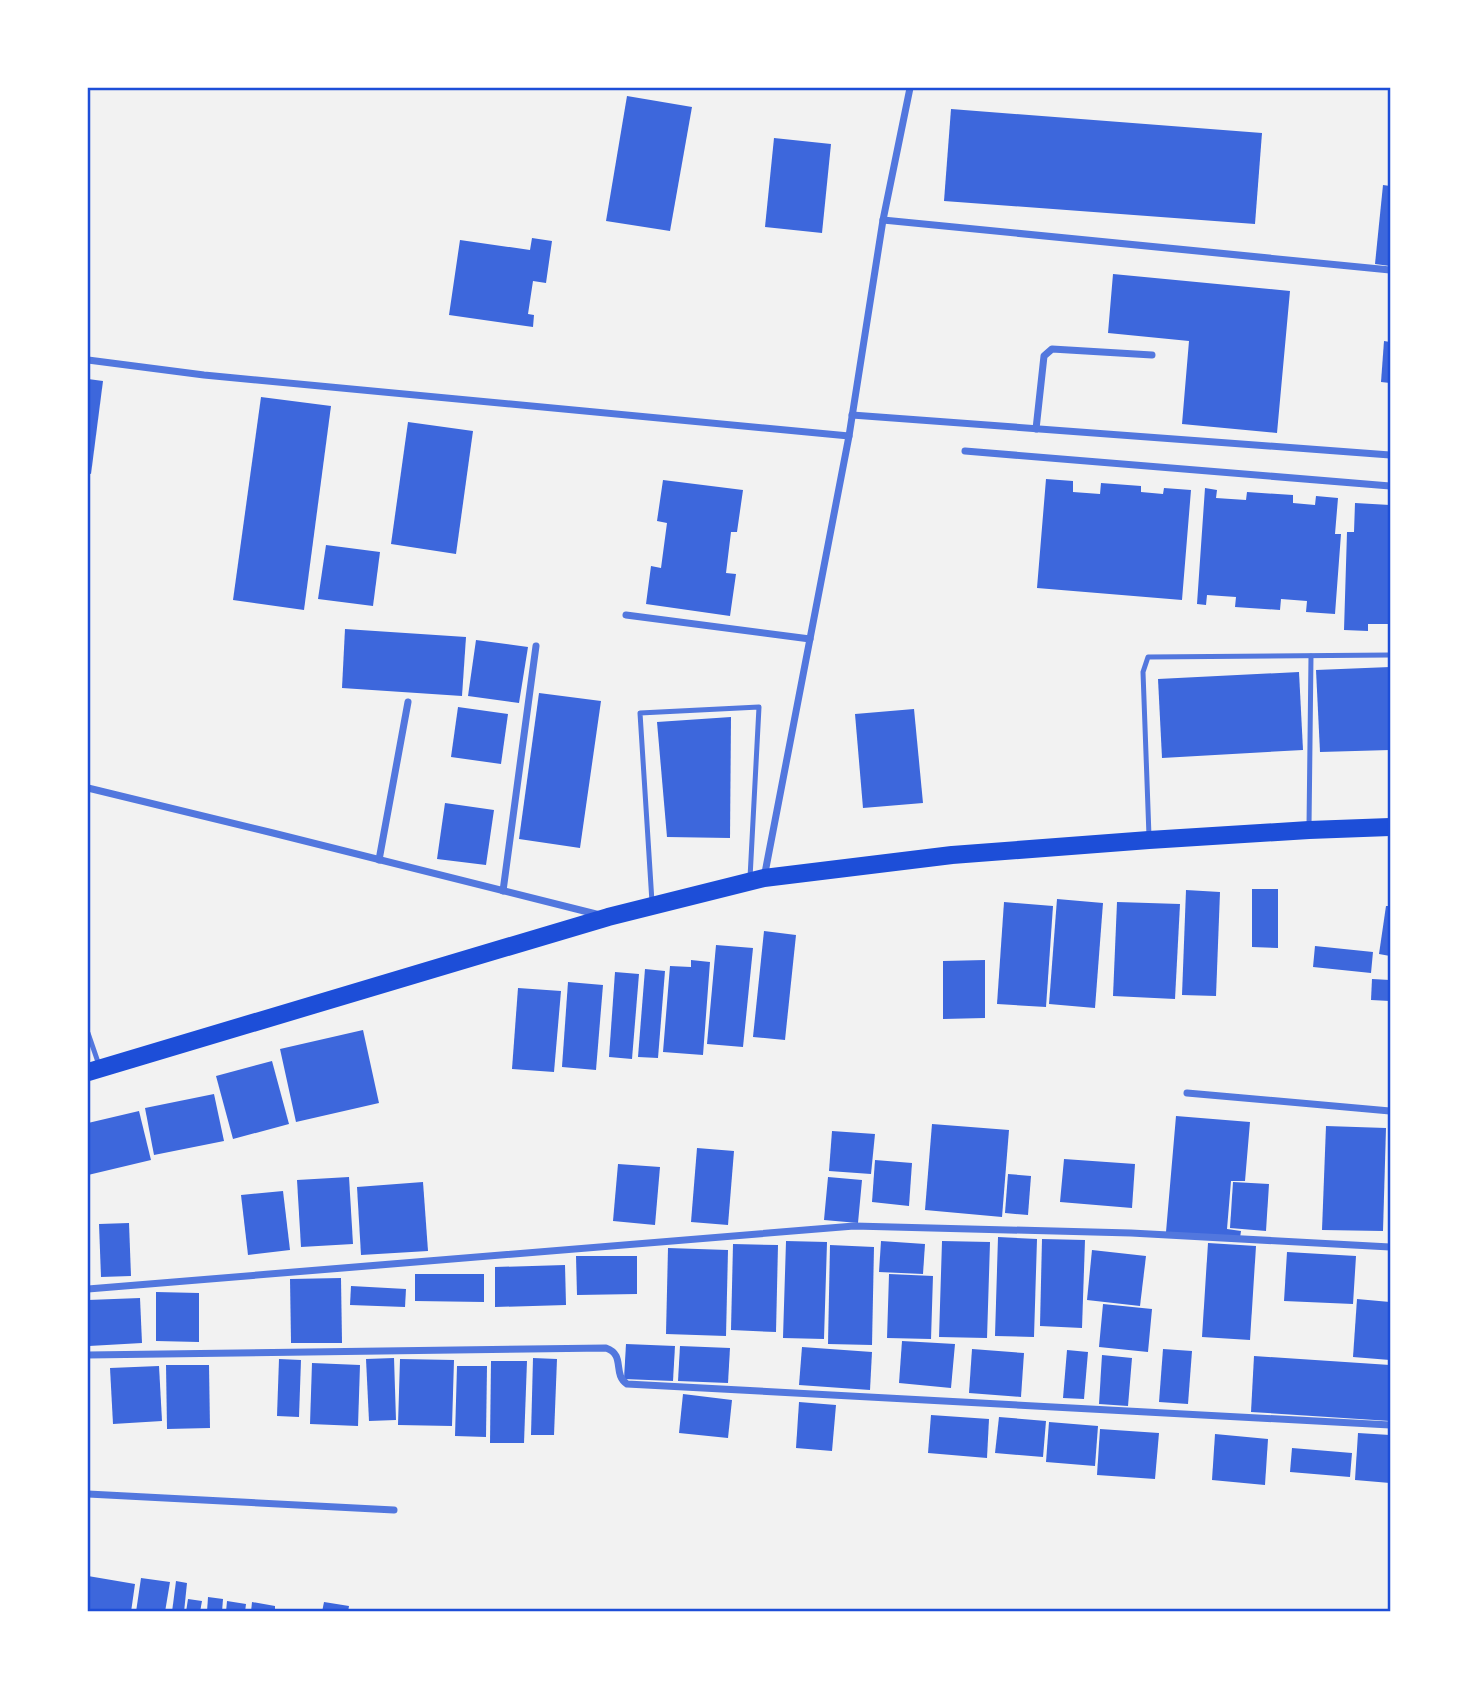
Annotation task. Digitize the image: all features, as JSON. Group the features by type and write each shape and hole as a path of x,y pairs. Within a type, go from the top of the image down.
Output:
{"main road":[{"path":"94,1070 608,917 757,880 953,856 1149,839 1391,827"}],"street":[{"path":"757,880 810,639 849,436 883,220 911,88"},
{"path":"883,220 1391,270"},
{"path":"1036,429 1044,356 1052,349 1152,355"},
{"path":"88,360 204,375 849,436"},
{"path":"852,415 1391,455"},
{"path":"965,451 1391,486"},
{"path":"625,615 810,639"},
{"path":"502,891 536,646"},
{"path":"379,860 408,702"},
{"path":"88,788 608,917"},
{"path":"1188,1093 1391,1111"},
{"path":"88,1289 854,1226 1130,1233 1391,1247"},
{"path":"88,1355 606,1348 616,1355 621,1379 627,1384 1391,1425"},
{"path":"88,1494 394,1510"}],"lane":[{"path":"1149,839 1143,672 1148,657 1391,655"},
{"path":"1309,830 1311,656"},
{"path":"652,906 640,713 759,707 757,880"},
{"path":"88,1033 94,1070"}],"building":[{"path":"627,96 692,107 670,231 606,221"},
{"path":"951,109 1262,133 1255,224 944,201"},
{"path":"774,138 831,144 822,233 765,227"},
{"path":"1383,185 1390,186 1390,266 1375,264"},
{"path":"532,238 552,241 546,283 533,281 528,314 534,315 533,327 449,315 460,240 530,250"},
{"path":"1113,274 1290,291 1277,433 1182,424 1189,341 1108,333"},
{"path":"1384,341 1390,342 1390,383 1381,382"},
{"path":"88,379 103,381 91,474 88,473"},
{"path":"261,397 331,406 304,610 233,600"},
{"path":"408,422 473,431 456,554 391,544"},
{"path":"1046,479 1073,481 1073,492 1100,494 1101,483 1141,486 1141,492 1163,494 1164,488 1191,490 1182,600 1037,588"},
{"path":"663,480 743,490 737,532 731,532 726,573 736,574 730,616 646,604 651,566 661,568 667,523 657,521"},
{"path":"1205,488 1217,490 1216,498 1246,500 1247,492 1293,495 1293,503 1315,505 1316,496 1338,498 1335,534 1341,534 1335,614 1306,612 1307,601 1281,599 1280,610 1235,607 1236,597 1207,595 1206,605 1197,604"},
{"path":"1355,503 1390,505 1390,624 1368,624 1368,631 1344,630 1347,532 1354,532"},
{"path":"326,545 380,552 373,606 318,599"},
{"path":"345,629 466,637 462,696 342,688"},
{"path":"476,640 528,647 519,703 468,696"},
{"path":"1390,667 1390,750 1320,752 1316,670"},
{"path":"1299,672 1303,750 1162,758 1158,679"},
{"path":"539,693 601,701 580,848 519,839"},
{"path":"458,707 508,714 501,764 451,757"},
{"path":"914,709 923,803 863,808 855,714"},
{"path":"731,717 730,838 667,837 657,722"},
{"path":"445,803 494,810 486,865 437,859"},
{"path":"1252,889 1278,889 1278,948 1252,947"},
{"path":"1186,890 1220,892 1216,996 1182,995"},
{"path":"1057,899 1103,903 1095,1008 1049,1004"},
{"path":"1004,902 1053,906 1046,1007 997,1004"},
{"path":"1117,902 1180,904 1175,999 1113,996"},
{"path":"1386,906 1390,906 1390,956 1379,954"},
{"path":"764,931 796,935 785,1040 753,1037"},
{"path":"716,945 753,948 743,1047 707,1044"},
{"path":"1315,946 1373,952 1371,973 1313,967"},
{"path":"691,960 710,962 703,1055 663,1052 670,966 691,967"},
{"path":"985,960 985,1018 943,1019 943,961"},
{"path":"645,969 665,971 658,1058 638,1057"},
{"path":"615,972 639,974 632,1059 609,1057"},
{"path":"1372,979 1390,980 1390,1001 1371,1000"},
{"path":"568,982 603,985 596,1070 562,1067"},
{"path":"518,988 561,991 554,1072 512,1069"},
{"path":"363,1030 379,1103 296,1122 280,1049"},
{"path":"272,1061 289,1124 233,1139 216,1076"},
{"path":"214,1094 224,1141 154,1155 145,1108"},
{"path":"139,1111 151,1160 88,1175 88,1123"},
{"path":"1176,1116 1250,1122 1245,1181 1231,1181 1227,1229 1241,1231 1240,1238 1166,1232"},
{"path":"932,1124 1009,1130 1002,1217 925,1210"},
{"path":"1326,1126 1386,1128 1383,1231 1322,1230"},
{"path":"832,1131 875,1134 871,1174 829,1171"},
{"path":"697,1148 734,1151 728,1225 691,1222"},
{"path":"1064,1159 1135,1164 1132,1208 1060,1202"},
{"path":"875,1160 912,1163 909,1206 872,1202"},
{"path":"618,1164 660,1167 655,1225 613,1221"},
{"path":"1008,1174 1031,1176 1028,1215 1005,1213"},
{"path":"349,1177 353,1244 301,1247 297,1180"},
{"path":"828,1177 862,1180 858,1223 824,1220"},
{"path":"423,1182 428,1251 361,1255 357,1187"},
{"path":"1233,1182 1269,1184 1266,1231 1230,1228"},
{"path":"283,1191 290,1250 248,1255 241,1195"},
{"path":"129,1223 131,1276 101,1277 99,1224"},
{"path":"998,1237 1037,1239 1034,1337 995,1336"},
{"path":"1042,1239 1085,1240 1082,1328 1040,1326"},
{"path":"786,1241 827,1242 824,1339 783,1338"},
{"path":"881,1241 925,1244 923,1274 879,1272"},
{"path":"942,1241 990,1242 987,1338 939,1337"},
{"path":"1208,1243 1256,1246 1250,1340 1202,1337"},
{"path":"733,1244 778,1245 776,1332 731,1330"},
{"path":"830,1245 874,1247 872,1345 828,1344"},
{"path":"668,1248 728,1250 726,1336 666,1334"},
{"path":"1092,1250 1146,1256 1140,1306 1087,1300"},
{"path":"1287,1252 1356,1256 1353,1304 1284,1301"},
{"path":"576,1256 637,1256 637,1294 577,1295"},
{"path":"565,1265 566,1305 495,1307 495,1267"},
{"path":"415,1274 484,1274 484,1302 415,1301"},
{"path":"889,1274 933,1276 931,1339 887,1338"},
{"path":"341,1278 342,1343 291,1343 290,1279"},
{"path":"351,1286 406,1289 405,1307 350,1305"},
{"path":"156,1292 199,1293 199,1342 156,1341"},
{"path":"140,1298 142,1343 89,1346 88,1300"},
{"path":"1357,1299 1390,1302 1390,1360 1353,1357"},
{"path":"1103,1304 1152,1309 1148,1352 1099,1347"},
{"path":"902,1341 955,1344 951,1388 899,1383"},
{"path":"626,1344 675,1346 673,1381 624,1379"},
{"path":"680,1346 730,1348 728,1383 678,1381"},
{"path":"802,1347 872,1352 870,1390 799,1385"},
{"path":"972,1349 1024,1353 1021,1397 969,1393"},
{"path":"1163,1349 1192,1351 1188,1404 1159,1402"},
{"path":"1067,1350 1088,1352 1084,1399 1063,1398"},
{"path":"1102,1355 1132,1358 1128,1406 1099,1404"},
{"path":"1254,1356 1390,1365 1390,1421 1251,1412"},
{"path":"394,1358 396,1420 369,1421 366,1359"},
{"path":"533,1358 557,1359 554,1435 531,1435"},
{"path":"279,1359 301,1360 299,1417 277,1416"},
{"path":"400,1359 454,1360 452,1426 398,1425"},
{"path":"491,1361 527,1361 524,1443 490,1443"},
{"path":"312,1363 360,1365 358,1426 310,1424"},
{"path":"166,1365 209,1365 210,1428 167,1429"},
{"path":"159,1366 162,1421 113,1424 110,1368"},
{"path":"457,1366 487,1366 486,1437 455,1436"},
{"path":"683,1394 732,1400 728,1438 679,1433"},
{"path":"799,1402 836,1405 832,1451 796,1448"},
{"path":"931,1415 989,1419 987,1458 928,1453"},
{"path":"999,1417 1046,1421 1043,1457 995,1453"},
{"path":"1049,1422 1098,1426 1095,1466 1046,1462"},
{"path":"1100,1429 1159,1433 1155,1479 1097,1475"},
{"path":"1358,1433 1390,1435 1390,1483 1355,1480"},
{"path":"1215,1434 1268,1439 1265,1485 1212,1480"},
{"path":"1292,1448 1352,1453 1350,1477 1290,1472"},
{"path":"88,1576 135,1584 131,1612 88,1612"},
{"path":"141,1578 170,1582 165,1612 136,1612"},
{"path":"176,1581 187,1583 184,1612 172,1612"},
{"path":"208,1597 223,1599 222,1612 207,1612"},
{"path":"188,1599 202,1601 200,1612 186,1612"},
{"path":"227,1601 246,1604 245,1612 226,1612"},
{"path":"252,1602 275,1606 275,1612 251,1612"},
{"path":"324,1602 349,1606 348,1612 322,1612"}]}
